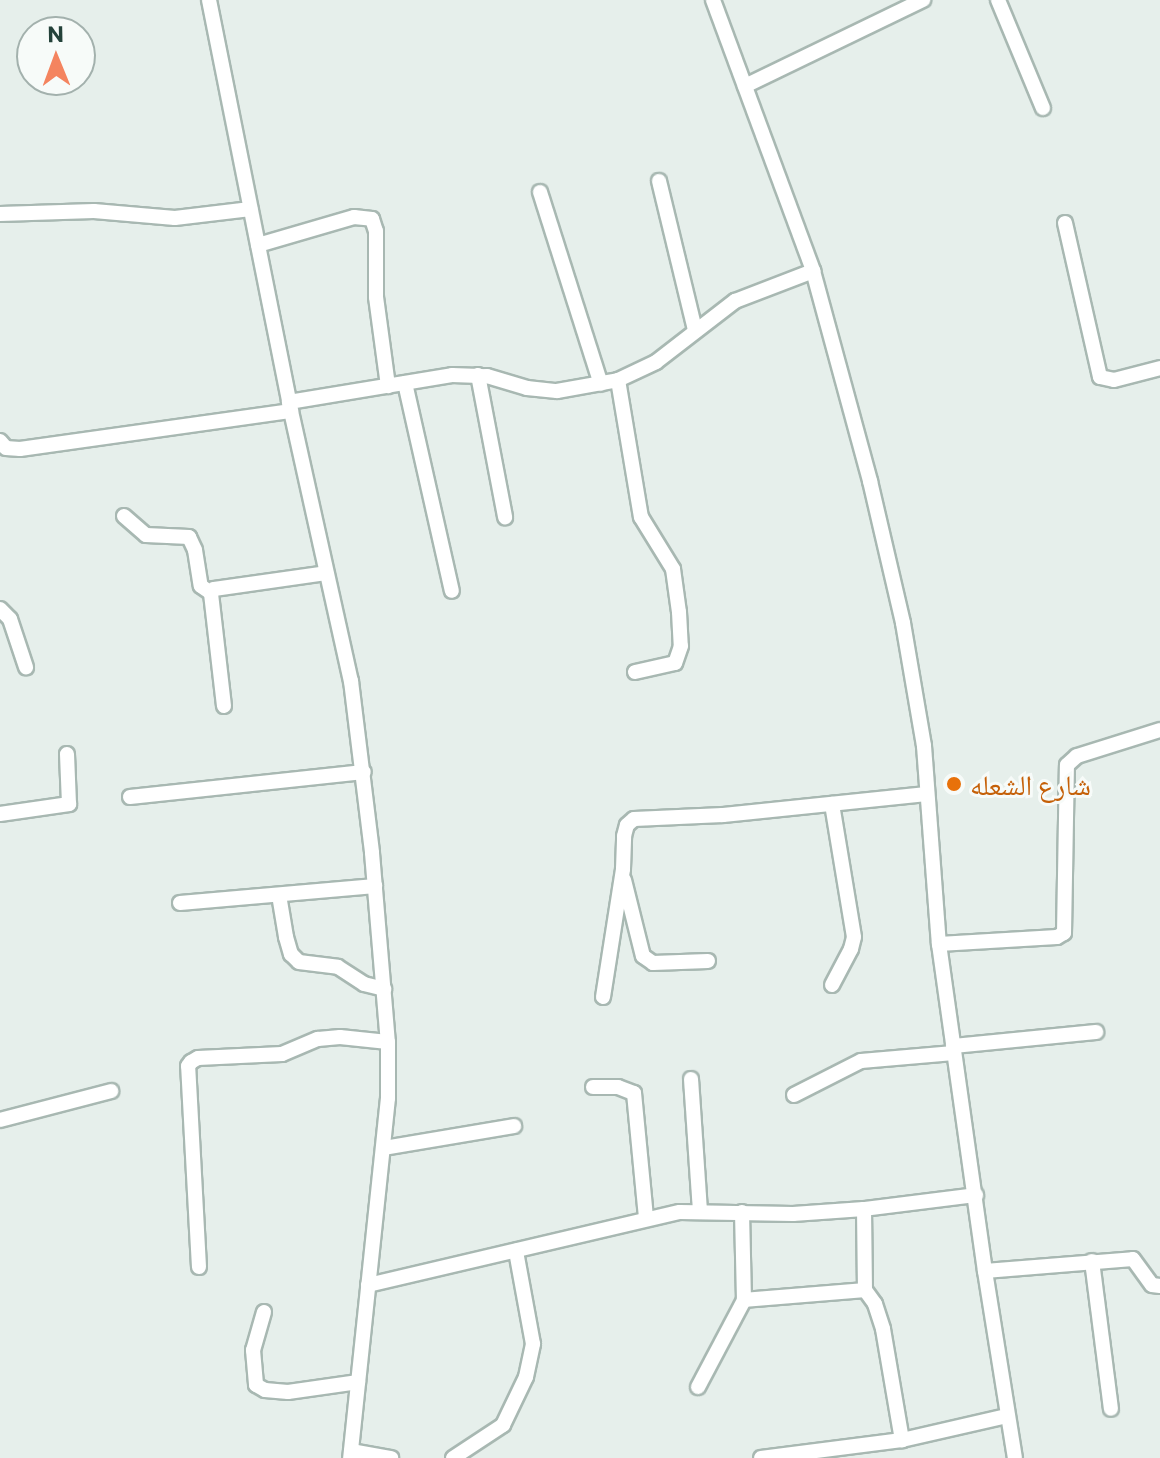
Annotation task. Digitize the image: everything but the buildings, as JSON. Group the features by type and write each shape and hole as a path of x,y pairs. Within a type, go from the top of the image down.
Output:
{"street":[{"path":"209,0 290,407 351,681 364,772 388,1042 384,1148 350,1454 391,1458"},
{"path":"713,0 813,271 870,481 903,623 924,746 939,944 1015,1458"},
{"path":"745,86 923,0"},
{"path":"998,0 1043,108"},
{"path":"659,181 695,330"},
{"path":"540,192 601,384"},
{"path":"0,214 94,211 175,218 250,209"},
{"path":"258,245 354,217 372,219 376,231 376,297 388,386"},
{"path":"1065,223 1100,377 1114,380 1160,368"},
{"path":"0,441 6,448 20,449 290,407 452,375 478,375 557,391 601,384 618,380 656,362 735,301 813,271"},
{"path":"478,375 505,517"},
{"path":"618,380 641,517 673,569 681,646 675,663 635,672"},
{"path":"405,383 452,591"},
{"path":"124,516 146,535 189,537 195,550 201,586 211,593 224,706"},
{"path":"211,593 214,589 326,573"},
{"path":"0,609 10,619 26,667"},
{"path":"939,944 1057,937 1064,933 1067,765 1077,756 1160,730"},
{"path":"0,814 69,804 67,754"},
{"path":"130,797 364,772"},
{"path":"603,997 622,872 624,836 627,825 634,819 927,794"},
{"path":"832,804 854,937 832,985"},
{"path":"622,872 643,956 653,963 708,961"},
{"path":"180,903 375,886"},
{"path":"279,895 291,954 299,962 338,967 364,984 384,989"},
{"path":"794,1095 861,1061 1096,1032"},
{"path":"199,1267 188,1066 191,1062 198,1058 282,1054 318,1039 340,1037 388,1042"},
{"path":"691,1079 700,1212"},
{"path":"593,1087 618,1087 634,1093 646,1218"},
{"path":"0,1120 111,1091"},
{"path":"384,1148 514,1126"},
{"path":"368,1285 646,1218 700,1212 864,1209 976,1195"},
{"path":"864,1209 865,1290 875,1304 883,1329 902,1440"},
{"path":"698,1387 744,1300 742,1212"},
{"path":"453,1458 503,1425 526,1377 533,1344 516,1251"},
{"path":"985,1271 1133,1259 1152,1285 1160,1286"},
{"path":"1092,1261 1111,1409"},
{"path":"744,1300 865,1290"},
{"path":"264,1312 253,1350 256,1385 265,1390 288,1392 358,1382"},
{"path":"761,1458 902,1440 1007,1416"}],"place":[{"name":"شارع الشعله","path":"954,784"}]}
